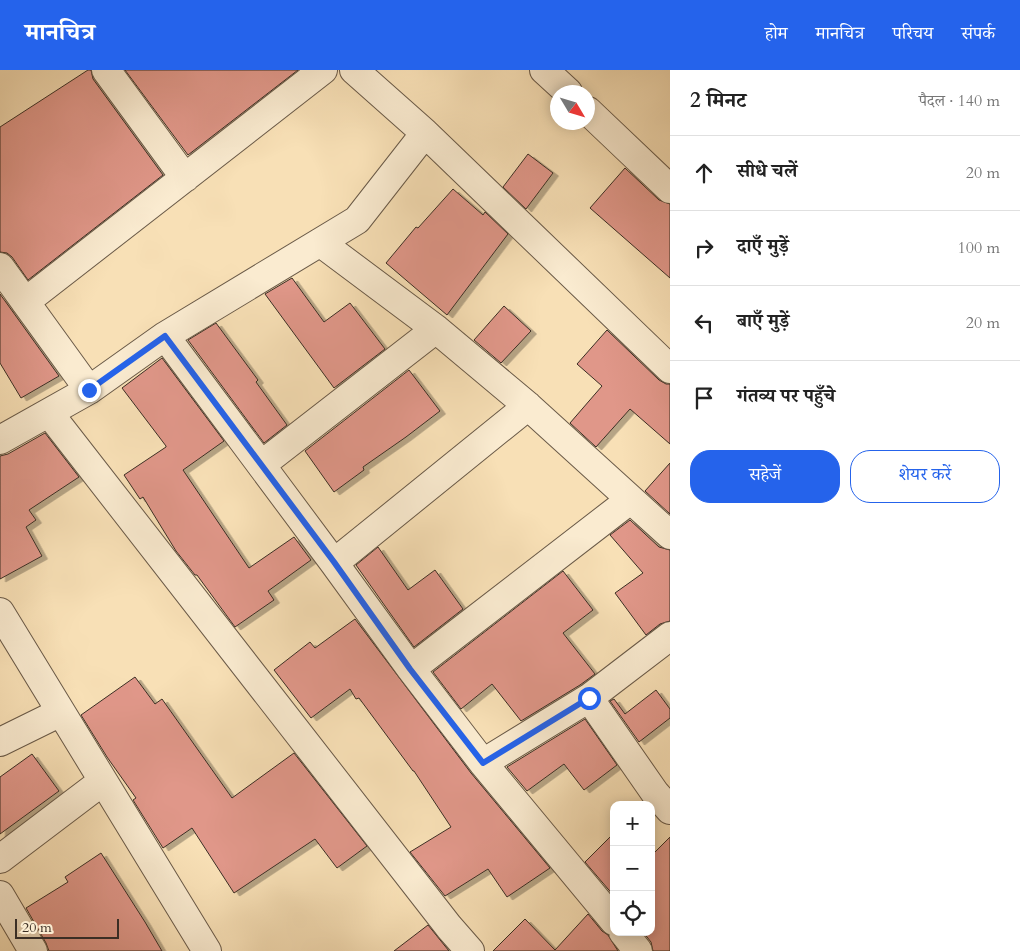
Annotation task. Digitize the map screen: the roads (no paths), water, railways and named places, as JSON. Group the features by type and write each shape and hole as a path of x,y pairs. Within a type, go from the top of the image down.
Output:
{"street":[{"path":"106,70 185,178"},
{"path":"25,302 322,70"},
{"path":"354,70 425,133 668,364"},
{"path":"544,70 560,85"},
{"path":"595,118 670,189"},
{"path":"0,440 89,390 165,336 357,220 425,133"},
{"path":"321,243 436,329 528,406 670,535"},
{"path":"0,267 89,390"},
{"path":"261,465 436,329"},
{"path":"165,336 334,562 410,669 483,763 610,916"},
{"path":"334,562 528,406"},
{"path":"49,413 449,927 470,951"},
{"path":"410,669 630,500"},
{"path":"0,612 207,951"},
{"path":"483,763 589,698 670,636"},
{"path":"589,698 665,793"},
{"path":"0,742 61,712"},
{"path":"0,859 103,781"},
{"path":"0,895 33,951"},
{"path":"626,936 638,951"}]}
